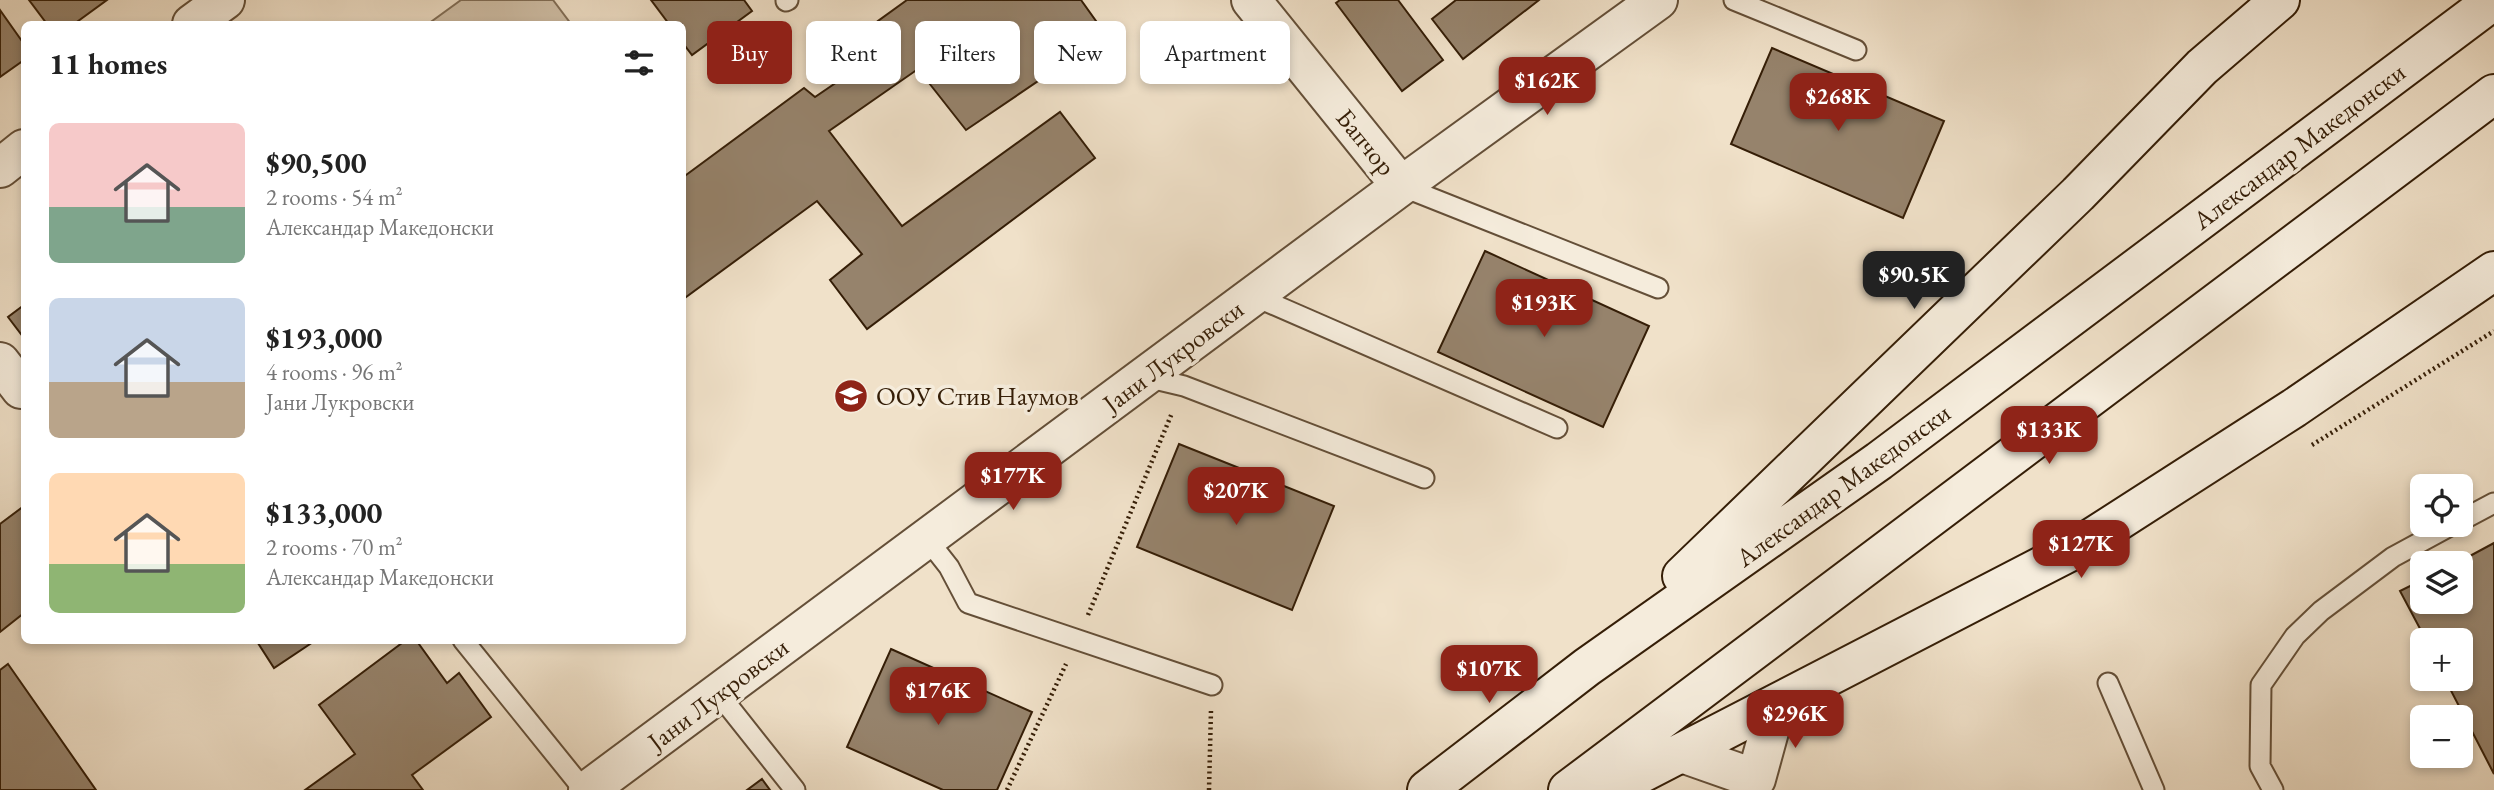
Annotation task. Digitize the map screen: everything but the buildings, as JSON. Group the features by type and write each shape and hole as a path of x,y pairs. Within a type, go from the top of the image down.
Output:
{"street":[{"name":"Бапчор","path":"1251,0 1402,186"},
{"name":"Јани Лукровски","path":"586,790 1402,186 1658,0"},
{"path":"1587,667 2068,204 2202,67 2280,0"},
{"name":"Александар Македонски","path":"1427,790 1587,667 1879,461 2494,0"},
{"path":"1568,790 2494,94"},
{"path":"0,168 21,151"},
{"path":"1609,790 1776,706 2073,550 2294,408 2494,271"},
{"path":"1682,753 1760,784 1776,706"}],"lane":[{"path":"1734,0 1856,50"},
{"path":"1402,186 1658,288"},
{"path":"1254,296 1558,428"},
{"path":"1145,377 1184,386 1424,478"},
{"path":"2473,514 2494,503"},
{"path":"2273,790 2260,766 2261,685 2295,636 2321,611 2393,557 2430,537"},
{"path":"927,538 949,567 968,603 1212,685"},
{"path":"466,644 586,790"},
{"path":"2108,683 2154,790"},
{"path":"718,693 795,790"}],"path":[{"path":"1007,790 1077,640 1184,386"},
{"path":"1209,790 1212,685"}],"shaded area":[{"path":"461,0 553,0 569,21 432,21"}],"place":[{"name":"ООУ Стив Наумов","path":"851,396"}]}
